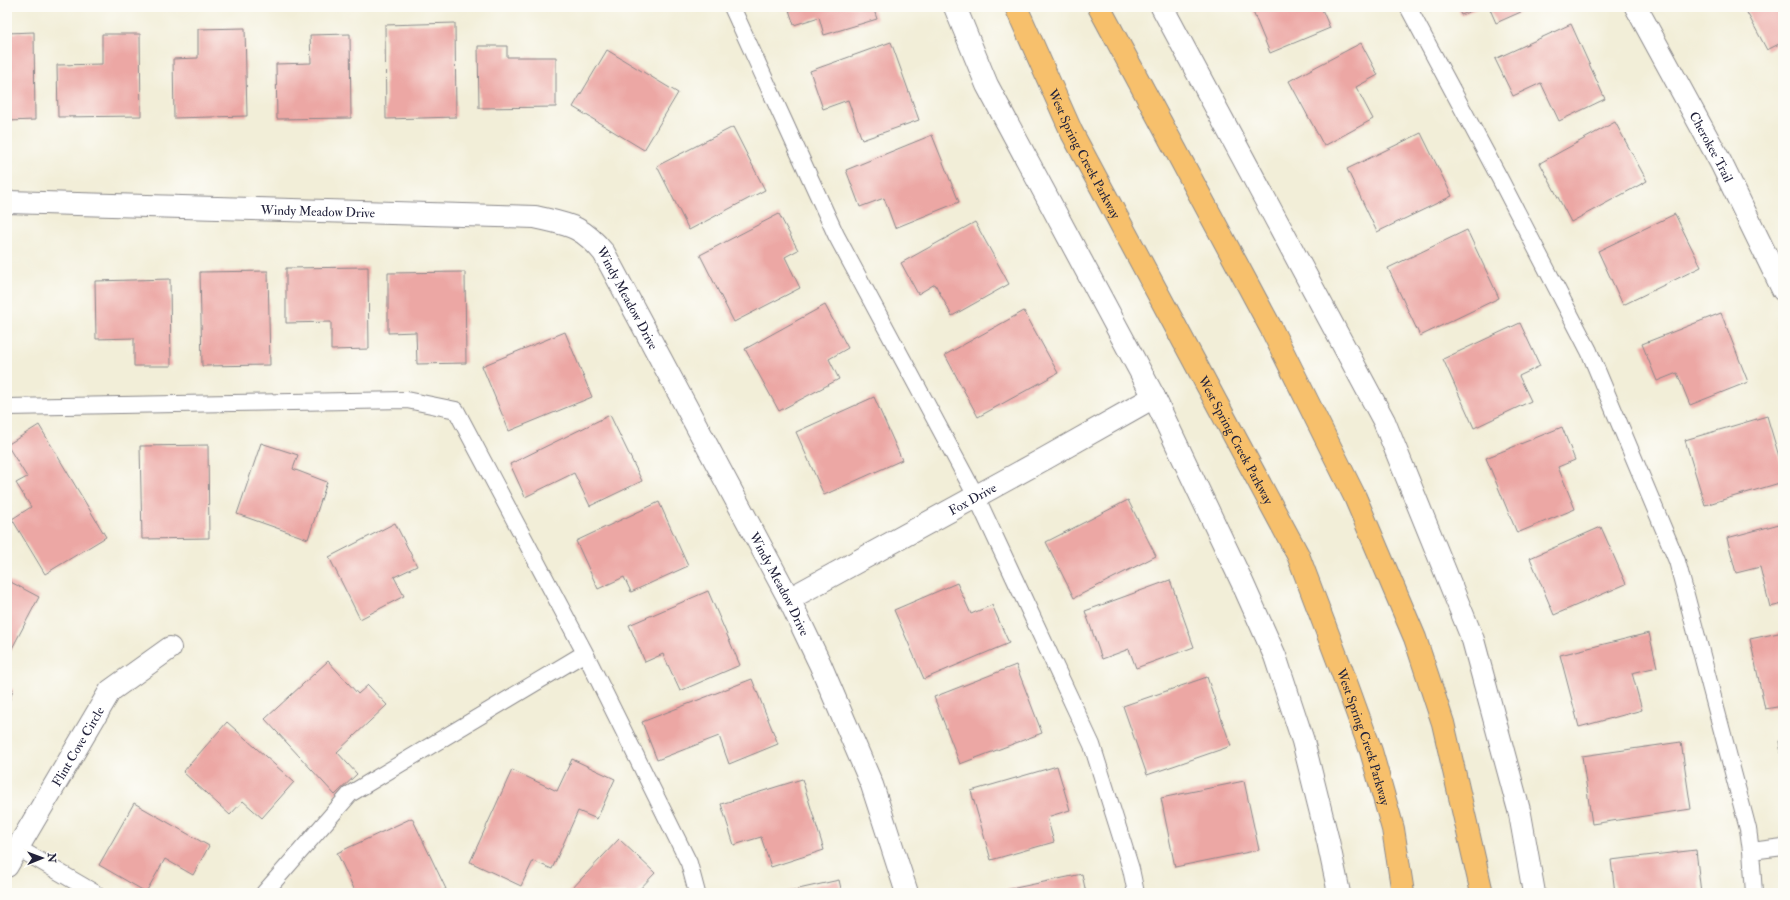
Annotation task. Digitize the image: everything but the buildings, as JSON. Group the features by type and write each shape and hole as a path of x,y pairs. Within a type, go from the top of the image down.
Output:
{"main road":[{"name":"West Spring Creek Parkway","path":"1016,7 1072,133 1298,556 1344,674 1371,752 1393,829 1403,893"},
{"path":"1099,7 1270,328 1355,497 1416,638 1443,723 1482,893"}],"street":[{"path":"954,7 987,85 1154,397 1242,582 1275,656 1303,741 1328,841 1339,893"},
{"path":"1162,7 1384,421 1473,640 1520,814 1534,893"},
{"name":"Cherokee Trail","path":"1636,7 1721,163 1783,290"},
{"name":"Windy Meadow Drive","path":"7,202 535,217 572,226 591,237 604,253 789,600 820,664 872,785 907,893"},
{"name":"Fox Drive","path":"789,600 1154,397"},
{"name":"Flint Cove Circle","path":"12,857 110,691 170,648"}],"lane":[{"path":"732,7 836,235 976,496 1092,746 1131,869 1136,893"},
{"path":"1408,7 1500,179 1589,351 1677,561 1748,829 1754,893"},
{"path":"7,407 407,400 456,410 585,653 689,863 697,893"},
{"path":"264,893 350,794 585,653"},
{"path":"1751,852 1783,847"},
{"path":"12,857 95,893"}]}
